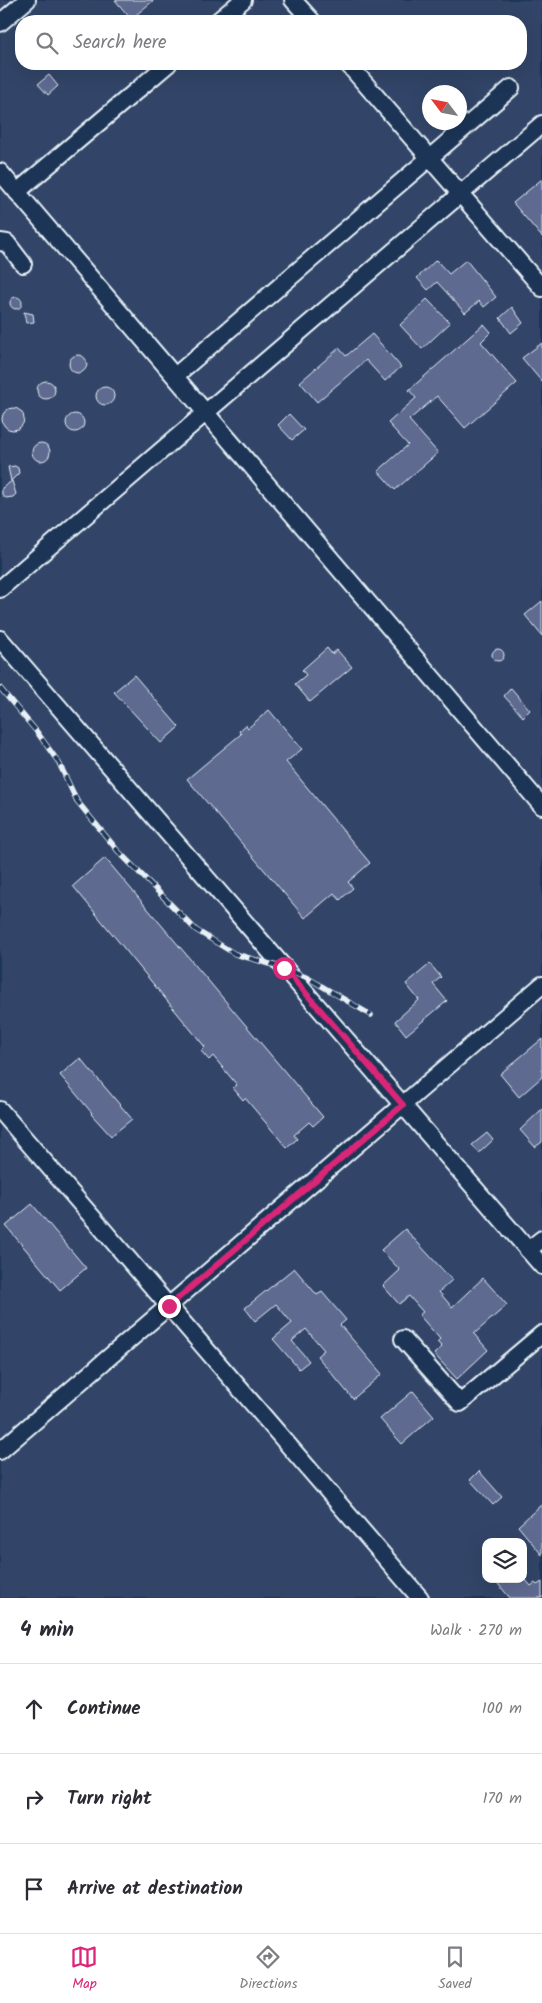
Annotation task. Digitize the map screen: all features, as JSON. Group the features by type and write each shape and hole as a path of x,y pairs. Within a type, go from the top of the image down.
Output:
{"lane":[{"path":"0,24 27,0"},
{"path":"225,15 243,0"},
{"path":"293,0 307,15"},
{"path":"18,192 161,70"},
{"path":"353,70 542,288"},
{"path":"175,376 511,88"},
{"path":"0,589 542,124"},
{"path":"0,172 542,806"},
{"path":"0,242 7,243 24,264"},
{"path":"0,639 542,1266"},
{"path":"0,1451 542,985"},
{"path":"3,1120 169,1306 420,1598"},
{"path":"528,1250 542,1239"},
{"path":"403,1338 460,1403 542,1334"}],"shaded area":[{"path":"0,0 542,0 542,1598 0,1598"}],"building":[{"path":"115,0 154,0 136,15 128,15"},
{"path":"49,75 58,86 48,95 38,84"},
{"path":"542,179 542,237 513,203"},
{"path":"436,260 449,274 466,260 496,297 484,307 479,301 465,313 437,282 428,290 417,278"},
{"path":"16,297 22,303 16,309 10,303"},
{"path":"427,299 450,323 422,349 400,325"},
{"path":"512,307 523,323 511,333 500,318"},
{"path":"24,312 33,314 34,322 26,323"},
{"path":"484,324 491,332 481,342 517,383 465,428 437,396 409,420 438,453 395,490 378,471 408,445 388,423 416,398 409,390"},
{"path":"372,334 401,367 385,381 366,360 317,402 300,382 339,348 346,356"},
{"path":"542,343 542,382 522,358"},
{"path":"74,355 82,355 87,360 85,371 74,373 69,368 69,360"},
{"path":"42,381 50,381 55,386 53,397 42,399 37,394 37,386"},
{"path":"101,387 109,387 114,392 112,403 101,405 96,400 96,392"},
{"path":"13,408 21,411 24,419 21,427 13,430 5,427 2,419 5,411"},
{"path":"71,414 79,414 84,419 82,430 71,432 66,427 66,419"},
{"path":"289,414 304,430 292,440 278,425"},
{"path":"37,443 45,443 50,448 48,459 37,461 32,456 32,448"},
{"path":"15,466 18,468 19,473 11,481 8,467"},
{"path":"12,481 16,494 13,497 6,498 2,495 2,488"},
{"path":"542,601 542,636 525,615"},
{"path":"327,648 332,654 337,650 352,667 310,702 295,684 306,675 302,670"},
{"path":"498,649 504,655 498,661 492,655"},
{"path":"134,675 179,727 161,743 114,692"},
{"path":"511,688 530,710 523,717 504,696"},
{"path":"269,710 302,749 286,762 370,863 348,882 353,888 340,900 334,893 305,918 187,779 241,734 239,731 246,725 248,728"},
{"path":"105,858 323,1117 313,1126 309,1122 294,1135 297,1139 287,1148 245,1098 243,1100 233,1088 237,1085 213,1056 209,1060 201,1051 205,1047 73,886"},
{"path":"430,964 441,977 433,984 447,1001 406,1035 395,1021 419,1000 406,984"},
{"path":"542,1039 542,1077 519,1097 500,1074"},
{"path":"80,1058 132,1119 111,1136 60,1075"},
{"path":"542,1109 542,1142 535,1147 520,1130"},
{"path":"487,1133 493,1140 479,1153 472,1145"},
{"path":"32,1204 86,1268 60,1290 6,1226"},
{"path":"405,1229 452,1280 439,1292 452,1307 483,1278 507,1305 474,1334 488,1350 457,1379 434,1354 442,1347 437,1342 440,1339 419,1315 423,1312 409,1296 399,1304 383,1286 400,1270 381,1250"},
{"path":"294,1268 317,1295 322,1292 346,1320 340,1325 382,1374 353,1399 317,1356 324,1350 306,1329 292,1341 309,1361 299,1369 273,1339 292,1323 276,1304 255,1321 245,1308"},
{"path":"413,1391 434,1416 402,1444 380,1419"},
{"path":"479,1471 502,1497 493,1505 470,1480"},
{"path":"542,1504 542,1555 518,1526"},
{"path":"527,1581 531,1586 542,1582 542,1598 510,1598 497,1583 527,1583"}],"railway":[{"path":"0,688 37,732 59,763 77,801 118,851 196,930 235,954 284,968 308,978 371,1015"}],"route":[{"path":"169,1306 403,1105 284,968"}]}
